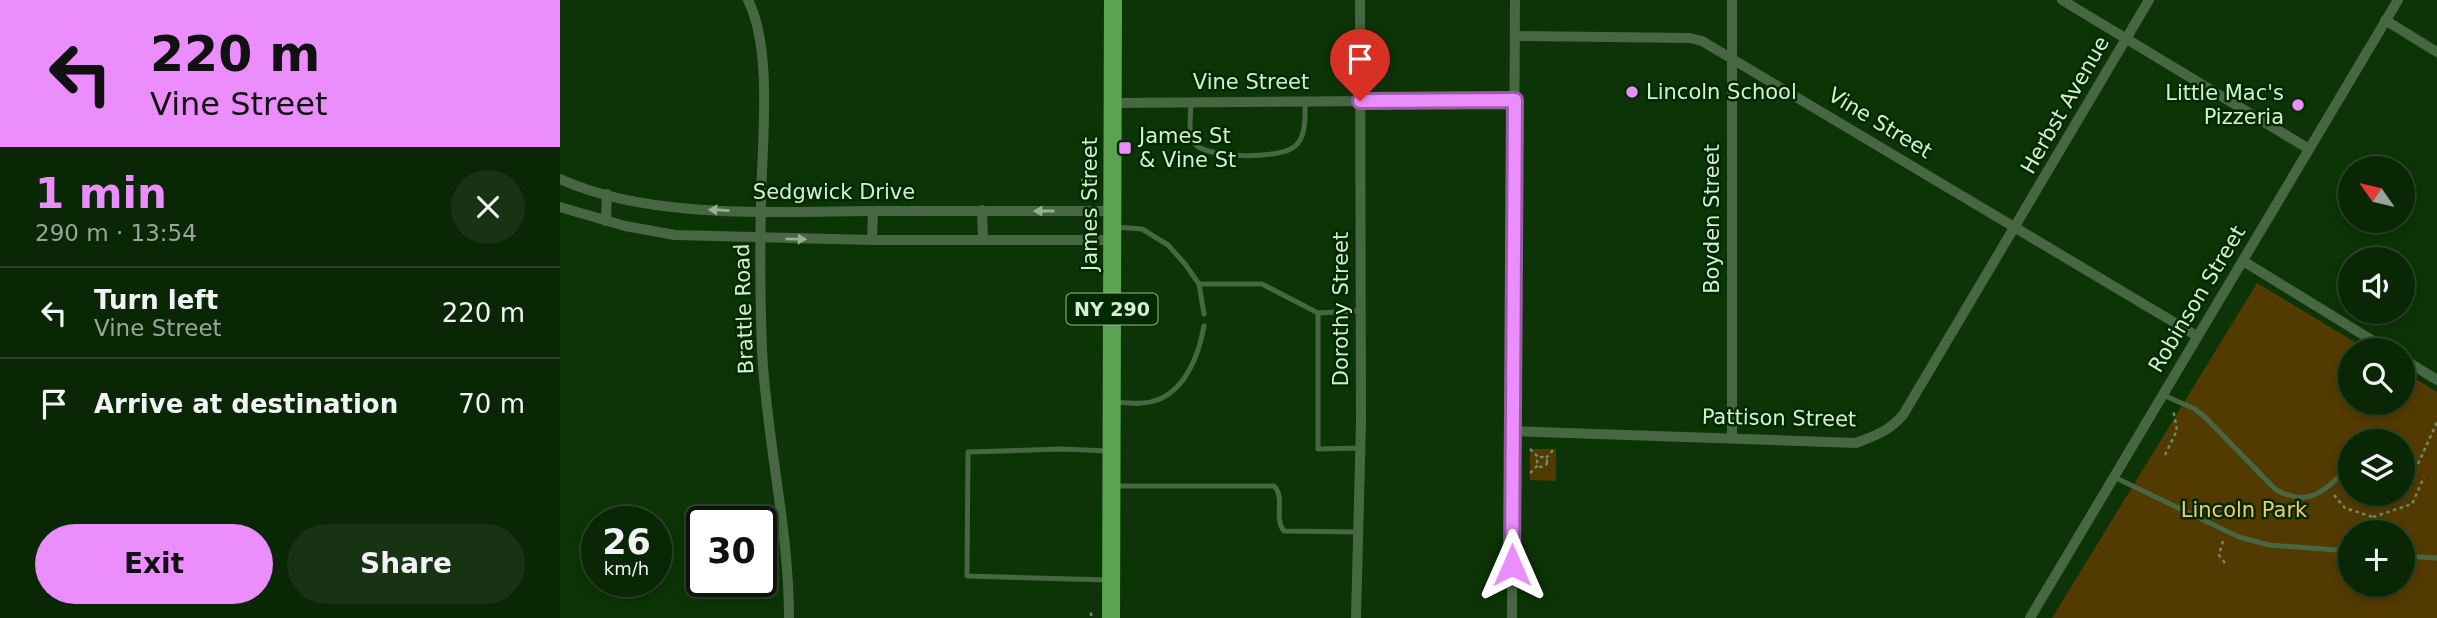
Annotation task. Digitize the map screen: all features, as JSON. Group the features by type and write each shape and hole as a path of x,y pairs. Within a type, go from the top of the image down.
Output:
{"main road":[{"name":"James Street","path":"1111,618 1114,0"}],"street":[{"name":"Brattle Road","path":"747,0 759,37 763,85 762,350 770,440 786,543 789,618"},
{"name":"Dorothy Street","path":"1356,618 1360,449 1360,0"},
{"path":"1511,618 1515,0"},
{"name":"Boyden Street","path":"1732,0 1732,437"},
{"path":"2062,0 2309,149"},
{"name":"Herbst Avenue","path":"2015,229 2149,0"},
{"name":"Robinson Street","path":"2030,618 2398,0"},
{"path":"2385,20 2437,52"},
{"name":"Vine Street","path":"1515,36 1690,38 1702,41 2197,336"},
{"name":"Vine Street","path":"1113,103 1515,100"},
{"name":"Sedgwick Drive","path":"560,179 607,194 687,209 761,212 982,210 1112,226"},
{"path":"606,221 607,194"},
{"path":"560,207 606,221 675,235 761,238 983,239 1112,226"},
{"path":"982,210 983,239"},
{"path":"872,240 873,211"},
{"name":"Pattison Street","path":"1513,431 1856,443 1879,435 1893,428 1903,415 2015,229"},
{"path":"2243,261 2368,338"},
{"path":"2415,366 2437,380"}],"lane":[{"path":"1191,102 1192,139 1196,146 1204,151 1219,155 1275,154 1295,147 1304,130 1305,101"},
{"path":"1112,226 1142,229 1168,246 1199,284 1204,314"},
{"path":"1199,284 1262,284 1318,313 1360,311"},
{"path":"1318,313 1318,449 1360,449"},
{"path":"1112,402 1151,402 1170,391 1190,371 1200,348 1204,326"},
{"path":"2163,395 2195,409 2205,417 2275,489 2286,496 2300,499 2317,496 2338,477"},
{"path":"1111,580 967,576 968,452 1062,449 1112,451"},
{"path":"2114,477 2239,537 2269,545 2338,550"},
{"path":"1112,486 1274,486 1280,493 1279,523 1284,531 1358,532"},
{"path":"2415,556 2437,558"}],"path":[{"path":"1082,180 1094,180"},
{"path":"2165,455 2177,430 2173,409"},
{"path":"2415,471 2437,422"},
{"path":"1530,449 1539,458 1546,458 1555,449"},
{"path":"1530,472 1538,465 1539,458"},
{"path":"1538,465 1546,465 1546,458"},
{"path":"2415,473 2424,477 2415,497"},
{"path":"2337,498 2345,508 2373,517 2406,506"},
{"path":"2225,563 2219,555 2226,531"}],"green space":[{"name":"Lincoln Park","path":"2257,283 2348,338 2338,338 2338,415 2415,415 2415,378 2437,392 2437,618 2052,618"},
{"path":"1530,449 1556,449 1556,481 1530,480"}],"place":[{"name":"Lincoln School","path":"1632,92"},
{"name":"Little Mac's Pizzeria","path":"2298,105"},
{"name":"James St & Vine St","path":"1125,148"}],"route":[{"path":"1360,101 1515,100 1512,565"}]}
